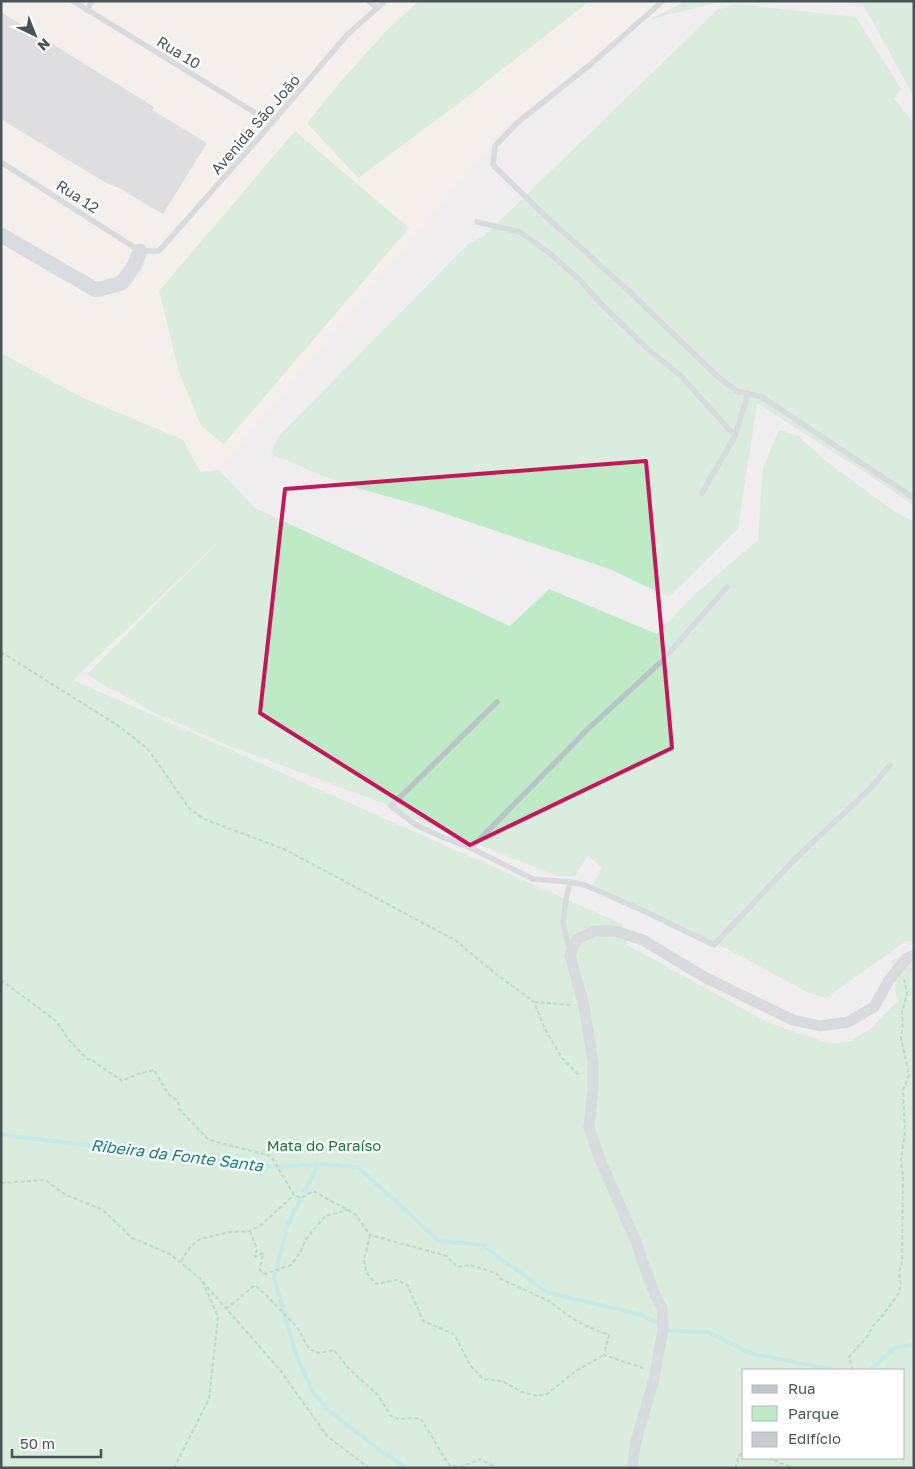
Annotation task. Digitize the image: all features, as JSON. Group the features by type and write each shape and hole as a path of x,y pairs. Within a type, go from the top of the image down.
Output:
{"street":[{"path":"1,235 96,290 122,284 134,266 140,251"},
{"path":"632,1468 636,1441 655,1372 663,1327 662,1308 654,1293 636,1242 599,1157 589,1127 593,1088 593,1062 584,1006 570,955 577,939 595,930 615,931 643,940 706,978 793,1020 820,1026 848,1022 874,1007 889,980 907,958 914,955"}],"lane":[{"name":"Rua 10","path":"73,1 272,124"},
{"path":"87,10 92,1"},
{"path":"368,1 378,8"},
{"name":"Avenida São João","path":"140,251 159,251 272,124 347,35 385,1"},
{"path":"662,1 591,64 517,123 495,146 493,165 719,378 737,391 762,397 914,498"},
{"name":"Rua 12","path":"1,162 140,251"},
{"path":"477,222 520,232 548,252 579,279 605,308 648,349 682,377 734,436"},
{"path":"702,493 734,436 748,393"},
{"path":"471,848 590,727 661,662 727,588"},
{"path":"497,702 391,806 416,825 471,848 533,879 585,884 714,945 797,857 870,789 890,765"},
{"path":"570,882 562,923 570,955"}],"path":[{"path":"1,652 117,725 148,750 189,808 204,819 284,849 455,940 534,1002 545,1029 562,1058 593,1088"},
{"path":"853,1369 848,1357 866,1338 894,1300 899,1293 901,1284 899,1273 902,1263 904,1189 901,1159 905,1133 903,1102 904,1090 909,1074 901,1038 902,1013 907,994 906,985 899,968"},
{"path":"1,980 56,1021 69,1040 87,1059 92,1060 116,1079 122,1081 154,1070 168,1094 178,1100 180,1109 209,1140 271,1156 294,1195 301,1198 313,1191 355,1214 370,1235 447,1256 457,1267 470,1265 496,1273 501,1279 549,1302 584,1325 609,1335 604,1355 576,1371 547,1394 537,1396 522,1392 502,1381 484,1379 470,1365 454,1334 423,1321 408,1286 397,1280 376,1284 366,1272 364,1260 370,1235"},
{"path":"534,1002 584,1006"},
{"path":"1,1183 46,1180 66,1195 103,1210 132,1238 170,1254 202,1280 280,1370 327,1436 369,1468"},
{"path":"180,1262 191,1246 200,1239 229,1232 250,1231 260,1225 294,1195"},
{"path":"250,1231 257,1249 255,1257 263,1253 260,1270 265,1274 291,1264 300,1253 306,1239 325,1216 348,1210"},
{"path":"174,1468 209,1399 218,1317 202,1280"},
{"path":"226,1309 255,1285 297,1327 309,1348 319,1353 334,1350 350,1370 377,1394 392,1416 399,1419 421,1419 449,1465 461,1467 480,1459 497,1468"},
{"path":"604,1355 655,1372"},
{"path":"735,1468 742,1453"},
{"path":"771,1459 794,1468"}],"highlighted area":[{"path":"646,461 672,748 470,845 260,713 285,489"}],"shaded area":[{"path":"1,1 686,1 651,19 510,122 219,470 201,472 183,440 79,396 1,353"}],"green space":[{"path":"419,1 590,1 454,107 358,178 307,123 387,30"},
{"path":"686,1 723,1 651,19"},
{"path":"820,1 914,1 914,97 863,4"},
{"path":"735,4 856,17 901,89 894,99 914,123 914,506 757,403 738,529 669,597 612,570 428,508 340,483 271,454 278,437 469,243 483,237 717,10"},
{"path":"295,131 409,228 224,444 201,426 179,372 159,291"},
{"name":"Mata do Paraíso","path":"1,353 79,396 183,440 200,472 219,470 255,508 510,626 549,589 657,634 692,597 758,540 763,468 779,430 798,436 826,461 858,485 894,511 914,522 914,942 906,941 826,998 809,993 729,950 593,885 602,868 588,855 575,876 557,876 424,823 385,804 227,745 151,711 87,674 232,529 73,680 622,924 627,945 767,1022 832,1044 851,1041 870,1029 897,1002 892,961 914,951 914,1468 1,1468"}],"building":[{"path":"1,12 154,107 152,110 207,143 163,214 119,188 106,183 1,119"}],"waterway":[{"name":"Ribeira da Fonte Santa","path":"1,1134 278,1167 319,1164 358,1167 439,1241 483,1245 546,1292 642,1315 671,1331 708,1332 750,1353 829,1369"},
{"path":"319,1164 288,1224 274,1278 296,1355 314,1394 330,1412 407,1468"},
{"name":"Ribeira da Fonte Santa","path":"871,1369 895,1348 914,1344"}]}
